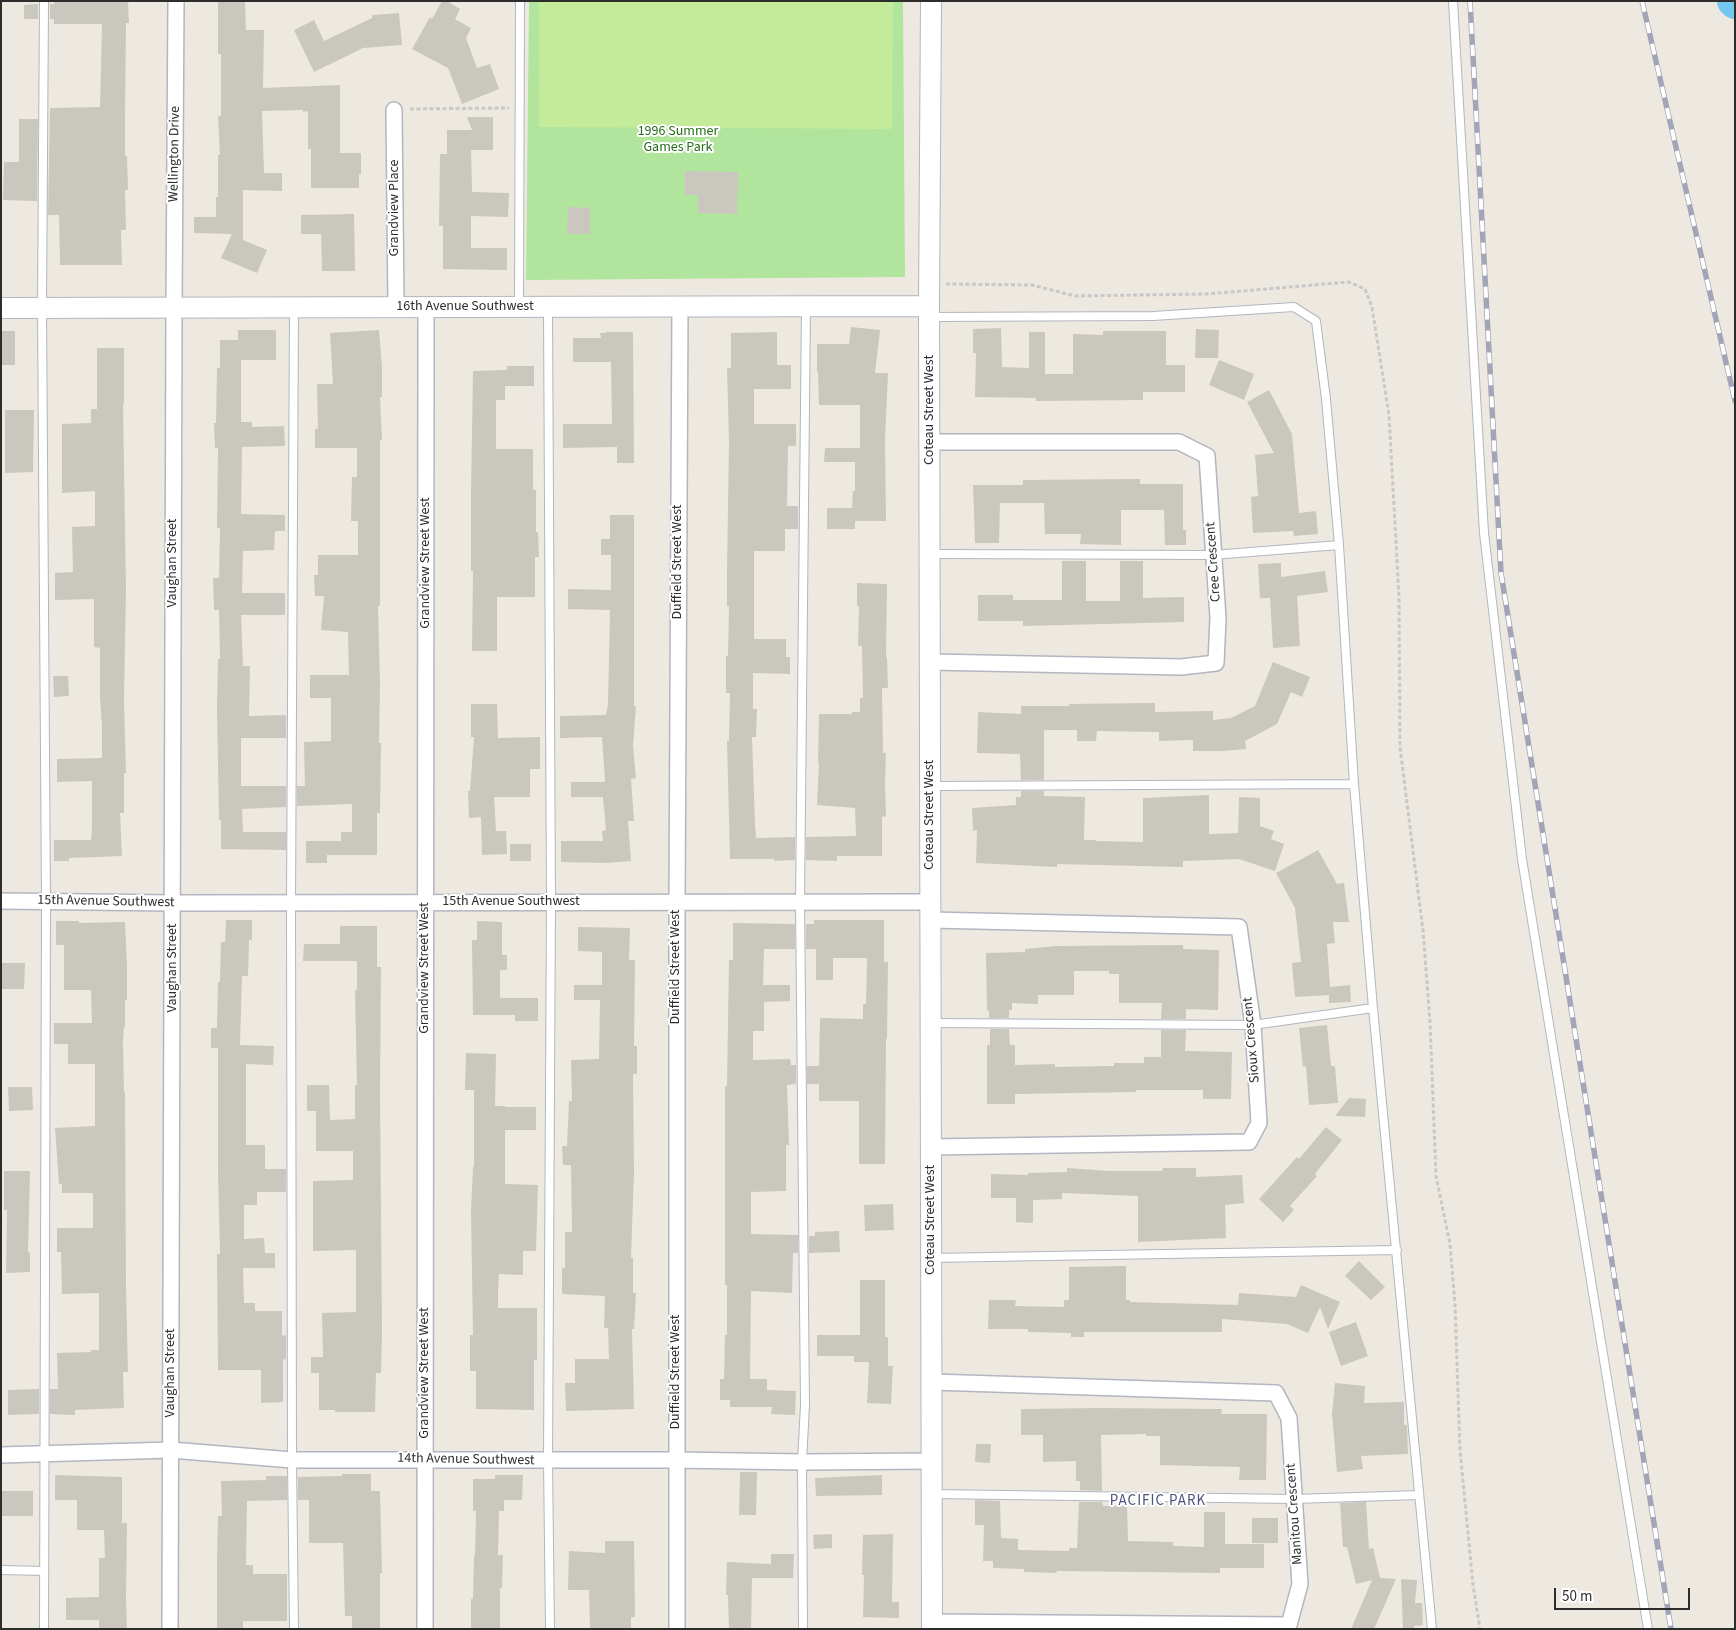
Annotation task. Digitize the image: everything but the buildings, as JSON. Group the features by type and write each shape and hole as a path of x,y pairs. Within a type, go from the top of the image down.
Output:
{"street":[{"name":"Wellington Drive","path":"174,308 176,1"},
{"name":"Coteau Street West","path":"931,1 929,311 932,1625"},
{"name":"Grandview Place","path":"394,110 396,307"},
{"name":"Duffield Street West","path":"677,1629 676,902 680,306"},
{"name":"16th Avenue Southwest","path":"1,308 806,306 929,311"},
{"name":"Grandview Street West","path":"425,1629 426,307"},
{"name":"Vaughan Street","path":"170,1629 174,308"},
{"name":"Cree Crescent","path":"930,442 1179,442 1207,456 1218,618 1216,663 1181,667 930,662"},
{"name":"15th Avenue Southwest","path":"1,901 173,903 800,902 931,911"},
{"name":"Sioux Crescent","path":"931,911 1238,927 1253,1025 1259,1123 1248,1142 931,1147"},
{"name":"Manitou Crescent","path":"932,1382 1276,1393 1288,1418 1300,1584 1290,1625 932,1625"},
{"name":"14th Avenue Southwest","path":"1,1455 171,1450 292,1460 932,1461"}],"lane":[{"path":"44,1 42,308 46,902 44,1629"},
{"path":"519,306 520,1"},
{"path":"1453,1 1484,533 1522,859 1648,1629"},
{"path":"548,306 551,902 548,1461 550,1629"},
{"path":"803,1629 802,1462 805,1396 800,902 806,306"},
{"path":"294,307 291,903 294,1629"},
{"path":"929,311 1152,316 1294,307 1316,321 1326,399 1339,545 1354,784 1373,1008 1432,1629"},
{"path":"930,554 1213,555 1339,545"},
{"path":"931,786 1354,784"},
{"path":"931,1024 1253,1025 1373,1008"},
{"path":"931,1258 1397,1250"},
{"path":"932,1494 1294,1499 1419,1495"},
{"path":"1,1570 44,1571"}],"path":[{"path":"394,110 519,108"}],"green space":[{"name":"1996 Summer Games Park","path":"529,1 903,1 905,277 526,280"},
{"path":"539,1 893,1 892,129 539,127"}],"railway":[{"path":"1470,1 1501,573 1671,1629"},
{"path":"1642,1 1735,401"}],"district":[{"name":"PACIFIC PARK","path":"1158,1502"}]}
